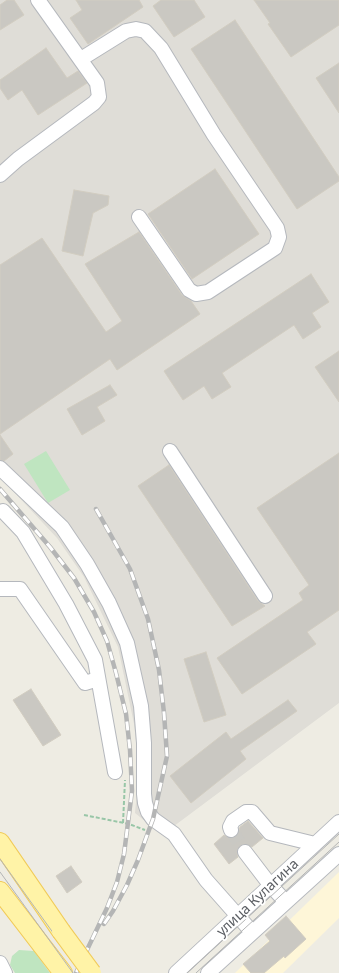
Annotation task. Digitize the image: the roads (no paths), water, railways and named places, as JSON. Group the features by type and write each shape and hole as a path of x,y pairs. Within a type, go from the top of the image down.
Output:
{"main road":[{"path":"0,842 92,973"},
{"path":"0,891 63,973"}],"street":[{"path":"0,175 18,159 94,103 99,97 97,83 44,2"},
{"path":"83,62 126,31 145,30 161,48 214,135 277,228 279,237 275,248 208,292 196,294 189,290 139,217"},
{"path":"170,451 265,596"},
{"path":"0,468 62,528 88,564 127,643 140,706 144,743 145,803 148,812 153,819 174,834 206,880 252,932"},
{"path":"3,511 23,532 66,604 95,660 115,772"},
{"path":"0,589 20,588 84,683 98,679"},
{"path":"231,830 230,827 233,822 246,812 252,812 270,833 314,844"},
{"name":"улица Кулагина","path":"176,973 339,822"},
{"path":"245,852 271,886 286,902"},
{"name":"улица Кулагина","path":"208,973 339,854"},
{"path":"0,963 5,973"}],"tunnel":[{"path":"231,830 245,852"}],"tram line":[{"path":"187,973 339,834"},
{"path":"196,973 339,842"},
{"path":"0,859 82,973"},
{"path":"0,872 73,973"}],"railway":[{"path":"0,489 50,547 74,578 94,612 107,641 126,714 132,791 124,854 117,882 107,908 76,973"},
{"path":"96,509 130,569 148,619 159,670 167,756 153,819 138,860 127,885 104,924"}]}
